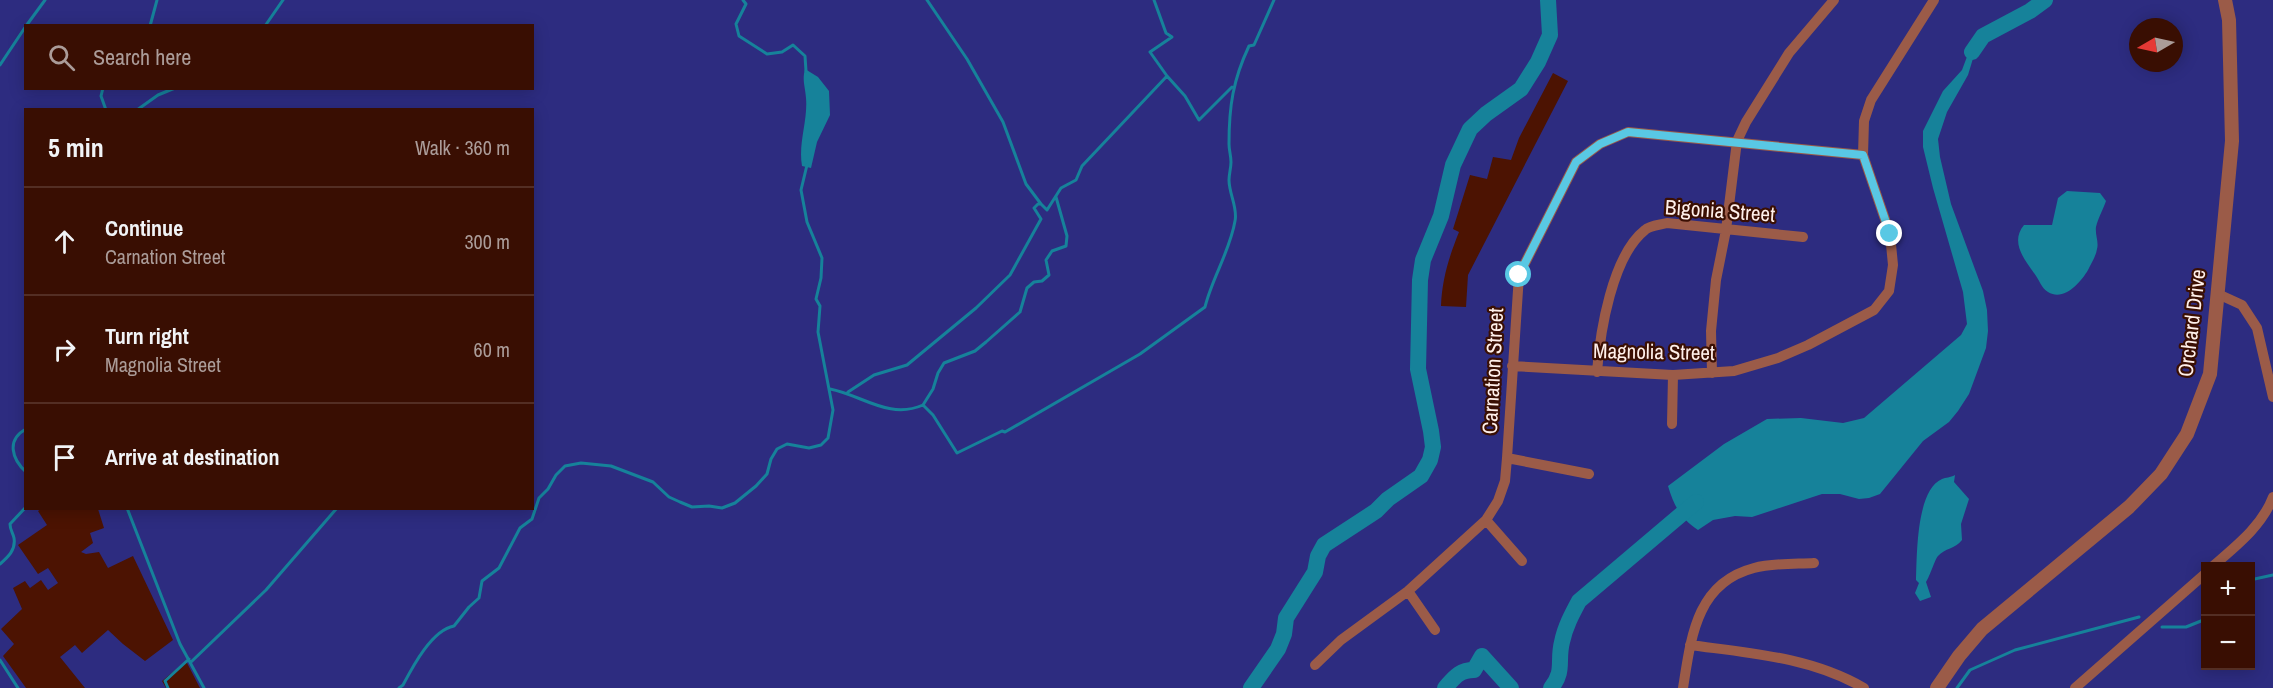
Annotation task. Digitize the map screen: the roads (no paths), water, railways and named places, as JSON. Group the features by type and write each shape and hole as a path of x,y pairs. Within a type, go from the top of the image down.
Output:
{"street":[{"path":"1712,373 1711,331 1716,280 1726,230 1737,141 1746,122 1789,53 1834,0"},
{"name":"Magnolia Street","path":"1512,366 1672,375 1734,371 1778,358 1808,345 1874,310 1889,291 1893,265 1890,234 1863,155 1864,121 1870,100 1934,0"},
{"name":"Orchard Drive","path":"1936,688 1982,629 2129,507 2161,474 2187,434 2210,374 2232,141 2229,20 2225,0"},
{"name":"Carnation Street","path":"1315,665 1341,640 1408,591 1486,520 1498,501 1505,481 1519,275 1576,162 1600,144 1628,132 1863,155"},
{"name":"Bigonia Street","path":"1597,372 1599,344 1615,278 1628,250 1646,228 1667,223 1803,237"},
{"path":"2218,294 2242,305 2257,328 2273,397"},
{"path":"1672,375 1672,424"},
{"path":"1507,458 1589,474"},
{"path":"2219,562 2243,540 2268,511 2273,497"},
{"path":"1486,520 1522,561"},
{"path":"1683,688 1690,645 1697,620 1704,603 1716,588 1754,567 1814,563"},
{"path":"2075,688 2201,577"},
{"path":"1408,591 1435,630"},
{"path":"1690,645 1782,658 1825,669 1864,688"}],"water":[{"path":"1983,36 1978,42 1968,75 1947,112 1938,139 1951,204 1983,291 1987,310 1986,348 1969,394 1949,422 1923,441 1880,494 1859,499 1840,494 1822,494 1752,517 1735,516 1713,520 1698,530 1679,511 1668,486 1724,444 1767,419 1801,418 1843,423 1864,418 1961,335 1967,324 1963,292 1933,188 1923,147 1923,131 1943,91 1962,70 1976,41"},
{"path":"805,69 818,77 829,91 830,115 817,142 811,168 802,166 801,157 806,115"},
{"path":"2067,191 2100,193 2106,201 2096,227 2098,244 2096,252 2088,270 2081,280 2066,293 2054,294 2044,288 2026,262 2018,244 2018,238 2024,225 2052,225 2058,198"},
{"path":"1955,475 1954,482 1969,499 1961,524 1962,540 1937,558 1926,582 1931,597 1920,601 1915,593 1919,583 1916,580 1917,556 1923,509 1933,486 1942,479"}],"waterway":[{"path":"27,24 45,0"},
{"path":"151,24 157,0"},
{"path":"266,24 283,0"},
{"path":"743,0 746,4 736,24 739,36 767,54 782,52 793,45 805,56 806,71"},
{"path":"927,0 967,59 1003,122 1026,184 1041,204"},
{"path":"848,392 874,375 907,365 976,308 1010,275 1041,219 1034,208 1041,204 1047,210 1061,188 1076,180 1082,166 1167,76 1150,52 1172,37 1166,33 1154,0"},
{"path":"923,405 933,415 957,453 1002,431 1005,432 1140,354 1205,307 1235,221 1229,180 1231,162 1229,130 1233,94 1239,70 1249,46 1254,45 1274,0"},
{"path":"1251,688 1278,649 1284,634 1286,618 1315,572 1318,556 1324,545 1376,511 1388,499 1421,476 1430,460 1433,447 1431,431 1418,369 1420,280 1423,260 1441,216 1453,165 1470,129 1486,114 1521,89 1538,62 1550,35 1548,0"},
{"path":"1972,52 1983,36 2030,11 2045,0"},
{"path":"0,65 24,29"},
{"path":"1167,76 1185,96 1199,120 1232,87"},
{"path":"102,90 101,96 105,108"},
{"path":"140,108 158,95 170,90"},
{"path":"399,688 431,641 438,634 454,626 479,598 482,581 499,568 520,528 532,519 539,498 565,466 581,463 611,466 653,482 669,497 692,507 722,508 735,503 756,486 767,474 771,459 777,449 787,444 809,448 821,445 828,438 833,410 818,332 820,306 816,299 821,278 822,258 807,222 801,190 807,165"},
{"path":"830,389 887,408 899,410 923,405 944,363 975,351 986,342 1020,312 1027,288 1049,275 1046,260 1052,251 1066,246 1067,236 1056,197"},
{"path":"24,430 16,439 13,450 24,470"},
{"path":"1551,688 1558,676 1565,631 1579,601 1696,502"},
{"path":"0,564 13,550 14,538 10,524 24,509"},
{"path":"128,510 180,644 204,688"},
{"path":"191,662 266,590 335,510"},
{"path":"2255,579 2273,575"},
{"path":"1957,688 1970,670 2015,650 2139,617"},
{"path":"2162,627 2186,627 2201,621"},
{"path":"1445,688 1461,673 1474,670 1482,656 1511,688"},
{"path":"168,688 165,681 189,659"},
{"path":"0,660 18,688"}]}
